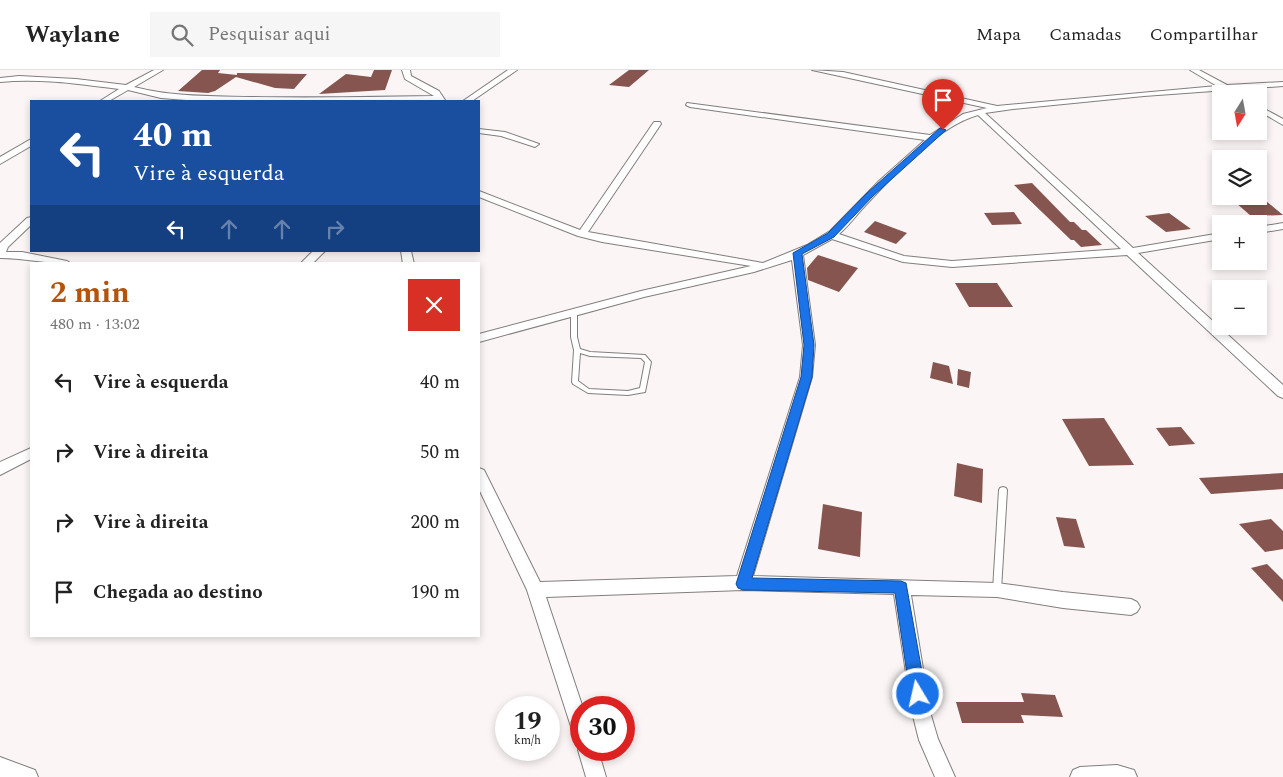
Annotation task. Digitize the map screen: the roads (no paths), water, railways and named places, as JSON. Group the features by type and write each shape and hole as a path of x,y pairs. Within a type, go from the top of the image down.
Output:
{"street":[{"path":"10,78 23,70"},
{"path":"106,100 159,70"},
{"path":"406,70 408,77 436,93 441,99"},
{"path":"468,100 513,70"},
{"path":"816,70 1003,108"},
{"path":"1194,70 1220,85"},
{"path":"0,80 10,78 54,79 128,88 161,96 286,100"},
{"path":"1263,85 1283,84"},
{"path":"480,338 663,290 766,266 797,253 831,235 870,194 932,138 954,121 979,112 1003,108 1212,88"},
{"path":"386,100 441,99"},
{"path":"690,105 932,138"},
{"path":"979,112 1283,394"},
{"path":"1268,113 1283,122"},
{"path":"582,234 657,124"},
{"path":"480,131 502,134 535,144"},
{"path":"0,161 30,143"},
{"path":"480,194 582,234 766,266"},
{"path":"30,221 3,246 0,255 22,256 56,262"},
{"path":"1267,229 1283,226"},
{"path":"831,235 903,259 952,264 1128,252 1212,238"},
{"path":"307,262 319,252"},
{"path":"743,584 806,377 809,345 797,253"},
{"path":"0,470 30,454"},
{"path":"480,476 534,590 570,696"},
{"path":"534,590 743,584 901,587 997,590 1131,607"},
{"path":"901,587 921,712 928,740 945,777"},
{"path":"591,761 596,777"},
{"path":"0,767 28,777"},
{"path":"1080,777 1117,775 1127,777"}],"lane":[{"path":"574,313 574,337 577,350 575,382 588,391 628,394 643,390 648,362 643,356 590,354 577,350"},
{"path":"997,590 1003,490"}]}
